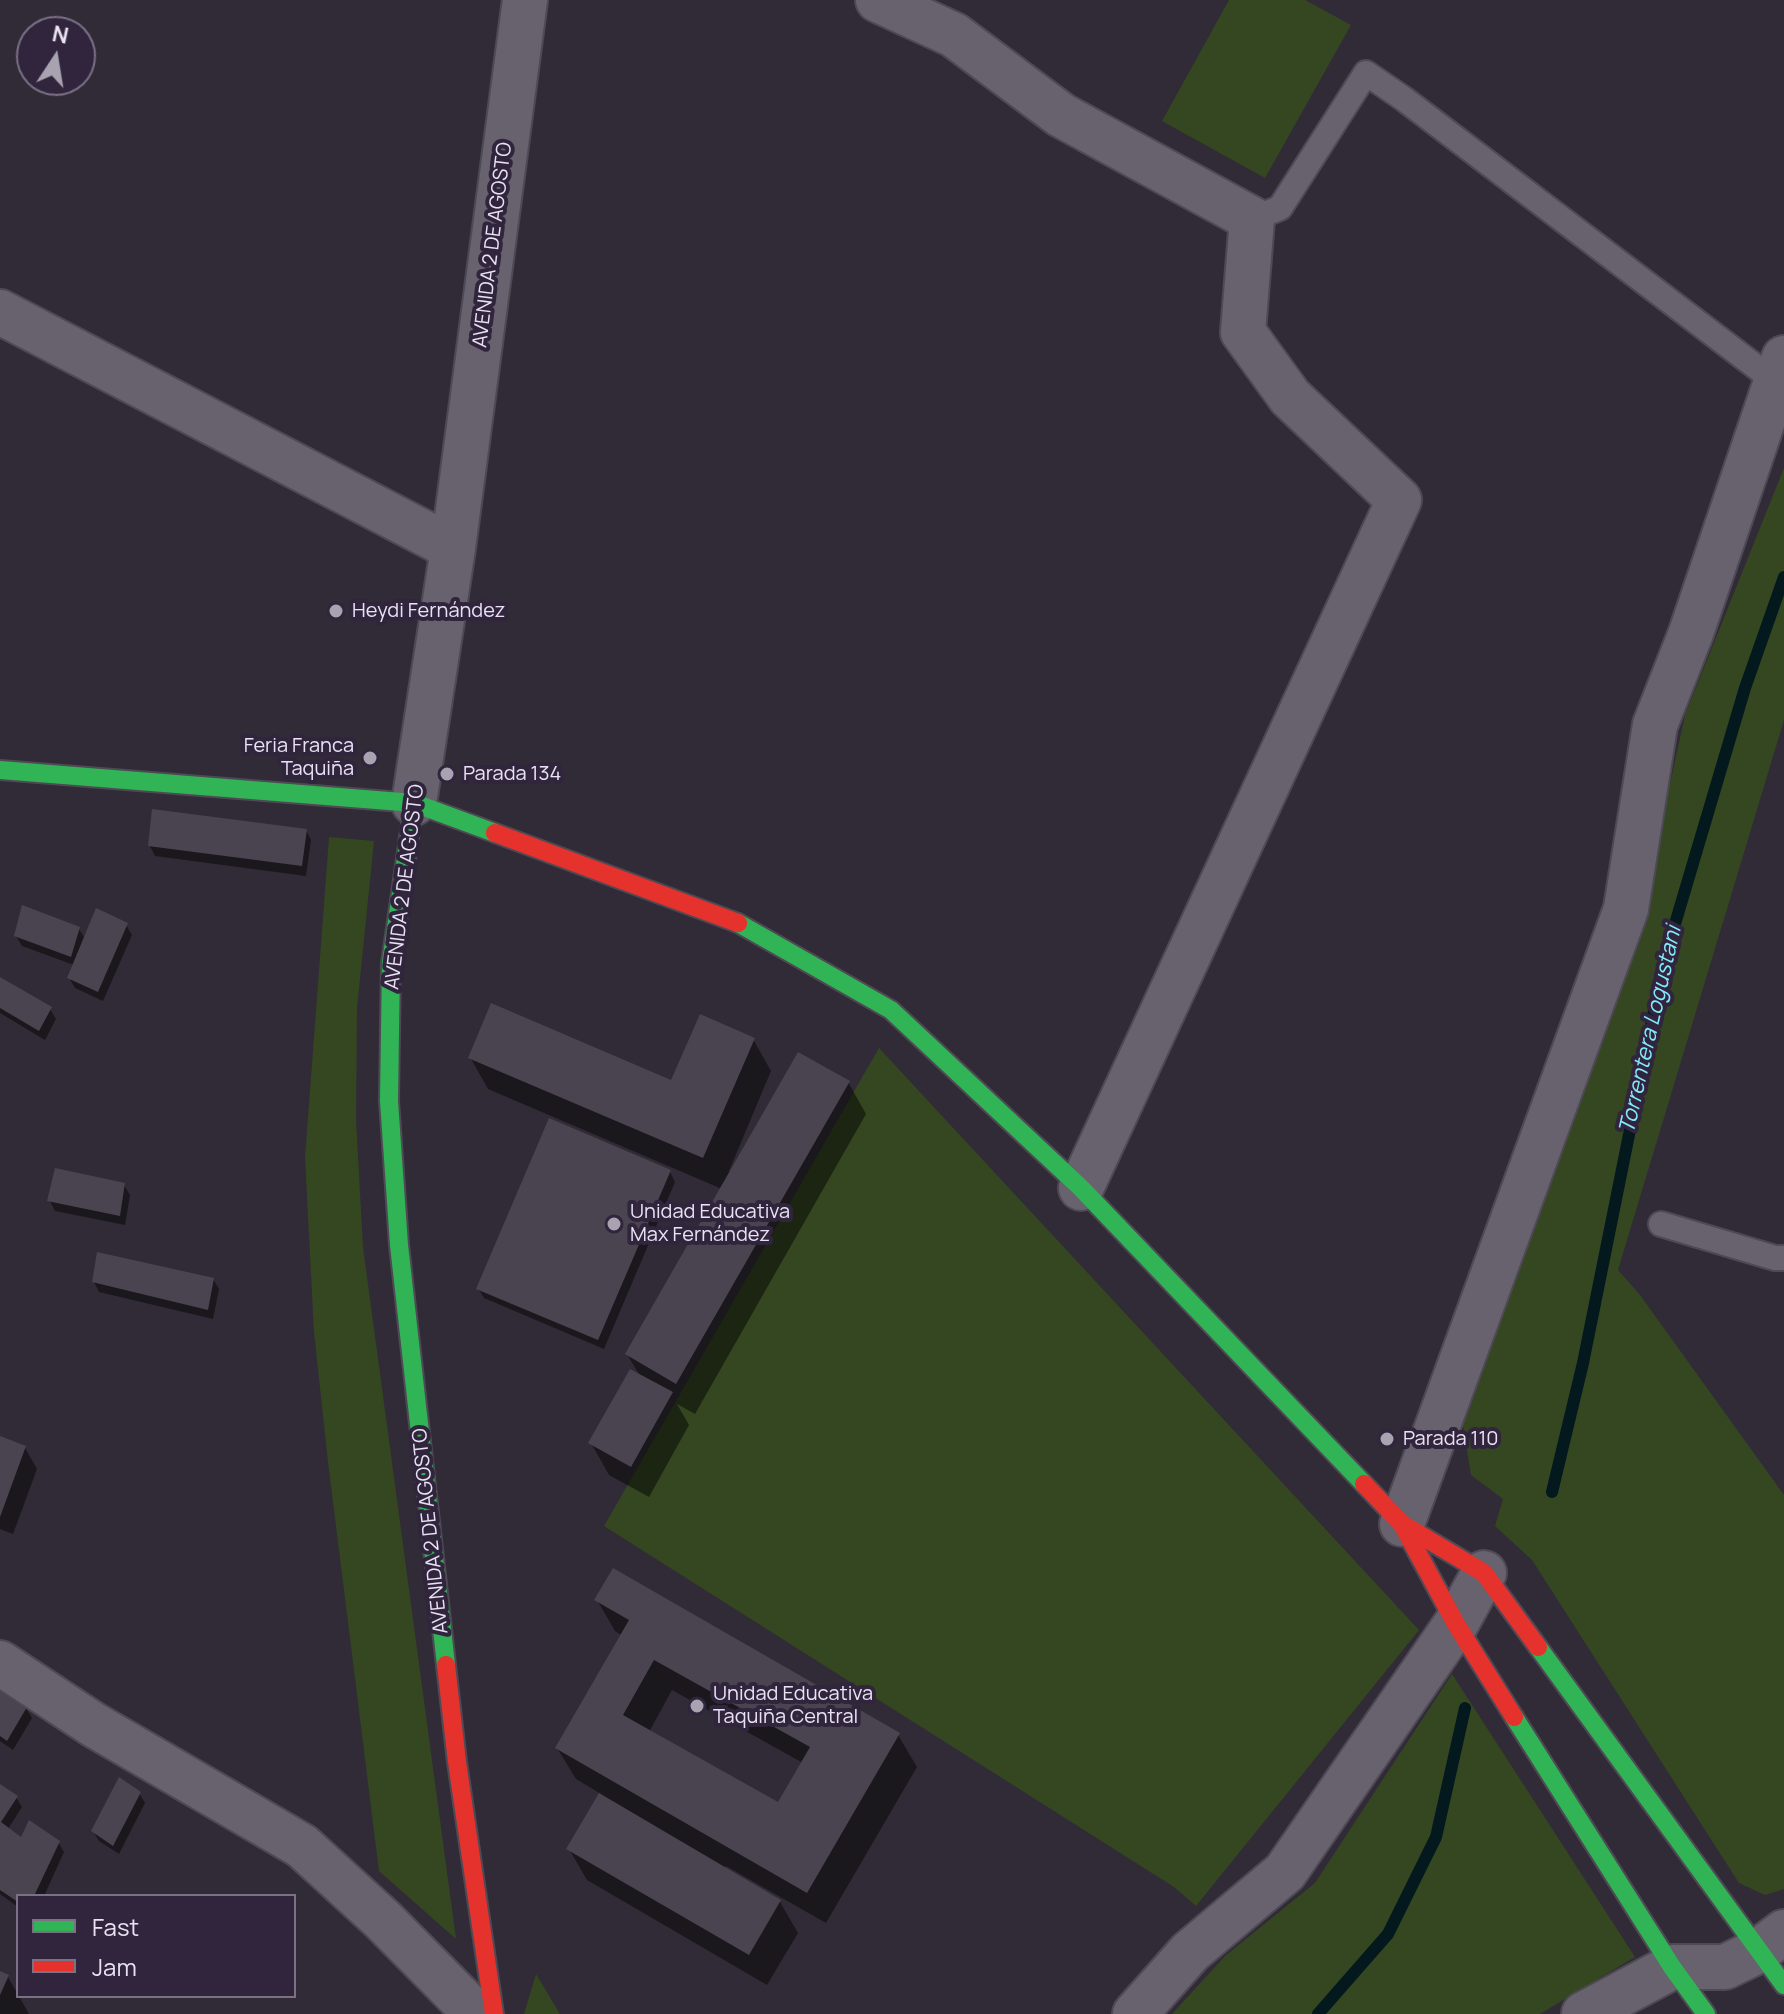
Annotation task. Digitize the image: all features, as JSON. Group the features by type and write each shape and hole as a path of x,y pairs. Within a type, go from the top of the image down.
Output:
{"main road":[{"path":"0,770 414,803 730,919 891,1010 1081,1188 1402,1524 1456,1624 1672,1967 1706,2014"},
{"name":"AVENIDA 2 DE AGOSTO","path":"414,803 391,963 389,1101 399,1245 457,1762 494,2014"},
{"path":"1402,1524 1484,1573 1776,1956"}],"street":[{"name":"AVENIDA 2 DE AGOSTO","path":"414,803 453,548 525,0"},
{"path":"878,0 954,35 1061,115 1252,219 1243,332 1290,397 1399,500 1081,1188"},
{"path":"0,312 453,548"},
{"path":"1402,1524 1626,909 1655,725 1691,633 1780,370"},
{"path":"1135,2014 1190,1952 1285,1872 1456,1624 1484,1573"},
{"path":"0,1663 94,1725 302,1846 383,1920 476,2014"},
{"path":"1584,2014 1672,1967 1725,1967 1776,1956"}],"lane":[{"path":"1252,219 1280,208 1366,73 1780,370"},
{"path":"1661,1224 1784,1258"}],"green space":[{"path":"1229,0 1305,0 1351,25 1265,178 1162,121"},
{"path":"1784,468 1784,720 1618,1270 1640,1295 1784,1495 1784,1889 1765,1895 1739,1883 1532,1560 1495,1526 1503,1499 1471,1475 1462,1420 1639,926 1685,715"},
{"path":"329,837 374,841 357,1008 356,1121 363,1247 456,1939 379,1871 328,1462 314,1332 305,1157"},
{"path":"879,1048 1419,1630 1196,1906 1174,1887 604,1526"},
{"path":"1452,1674 1635,1957 1540,2014 1172,2014 1225,1956 1315,1883"},
{"path":"536,1974 560,2014 524,2014"}],"building":[{"path":"152,809 307,829 302,866 148,846"},
{"path":"22,905 80,927 71,957 14,936"},
{"path":"96,908 128,923 98,992 67,978"},
{"path":"0,977 52,1007 39,1031 0,1008"},
{"path":"491,1003 671,1080 700,1014 755,1038 703,1158 468,1058"},
{"path":"798,1052 850,1081 676,1384 625,1354"},
{"path":"549,1118 671,1170 598,1340 476,1289"},
{"path":"55,1168 125,1183 120,1216 47,1201"},
{"path":"97,1252 214,1278 208,1310 92,1282"},
{"path":"630,1369 673,1392 631,1467 588,1443"},
{"path":"0,1436 26,1446 0,1517"},
{"path":"613,1568 900,1733 807,1893 555,1748 629,1620 594,1600","holes":["654,1660 810,1747 778,1802 623,1715"]},
{"path":"0,1687 27,1707 7,1741 0,1736"},
{"path":"119,1777 141,1792 113,1846 91,1831"},
{"path":"0,1784 18,1796 1,1822 21,1837 29,1820 60,1841 35,1894 16,1894 16,1901 0,1890"},
{"path":"599,1793 781,1900 749,1955 566,1849"},
{"path":"0,1971 9,1975 0,1995"}],"waterway":[{"name":"Torrentera Logustani","path":"1552,1492 1583,1363 1664,961 1745,688 1784,577"},
{"name":"Torrentera Logustani","path":"1318,2014 1388,1934 1436,1837 1465,1708"}],"traffic: fast":[{"path":"0,770 414,803 495,833"},
{"path":"414,803 391,963 389,1101 399,1245 446,1665"},
{"path":"738,923 891,1010 1081,1188 1364,1484"},
{"path":"1538,1647 1784,1985"},
{"path":"1514,1717 1672,1967 1706,2014"}],"traffic: jam":[{"path":"495,833 738,923"},
{"path":"1364,1484 1402,1524 1456,1624 1514,1717"},
{"path":"1402,1524 1484,1573 1538,1647"},
{"path":"446,1665 494,2014"}],"place":[{"name":"Heydi Fernández","path":"336,611"},
{"name":"Feria Franca Taquiña","path":"370,758"},
{"name":"Parada 134","path":"447,774"},
{"name":"Unidad Educativa Max Fernández","path":"614,1224"},
{"name":"Parada 110","path":"1387,1439"},
{"name":"Unidad Educativa Taquiña Central","path":"697,1706"}]}
